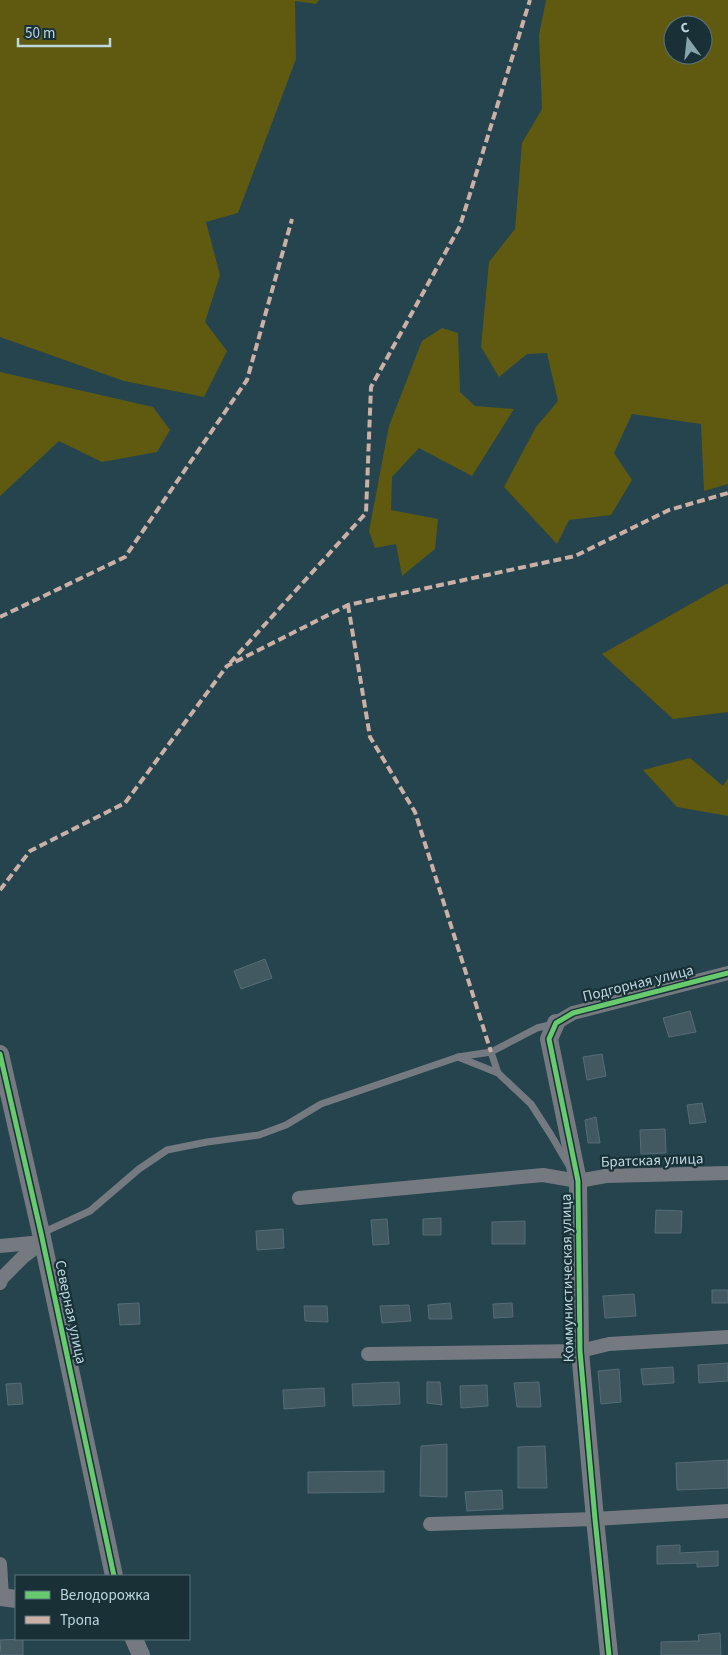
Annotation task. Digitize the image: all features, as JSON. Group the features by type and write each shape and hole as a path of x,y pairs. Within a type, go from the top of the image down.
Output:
{"street":[{"name":"Подгорная улица","path":"556,1023 573,1013 728,973"},
{"name":"Коммунистическая улица","path":"556,1023 549,1040 578,1181 580,1351 609,1655"},
{"name":"Северная улица","path":"0,1054 42,1238 114,1575"},
{"name":"Братская улица","path":"299,1198 543,1175 578,1181 606,1176 728,1173"},
{"path":"0,1246 42,1238"},
{"path":"0,1282 42,1238"},
{"path":"368,1354 580,1351 609,1344 728,1337"},
{"path":"430,1524 595,1519 728,1511"},
{"path":"0,1564 6,1598"},
{"path":"134,1640 141,1655"}],"lane":[{"path":"42,1238 90,1211 139,1169 168,1150 207,1142 259,1135 286,1125 321,1104 458,1057 491,1052 537,1028 556,1023"},
{"path":"491,1052 498,1073"},
{"path":"458,1057 498,1073 530,1104 578,1181"}],"shaded area":[{"path":"0,0 319,0 316,4 295,1 296,59 238,213 206,222 220,275 205,322 227,351 204,397 124,381 0,337"},
{"path":"546,0 728,0 728,484 704,491 701,424 632,414 614,453 632,480 611,515 569,520 557,544 504,487 536,427 558,401 547,353 527,354 499,377 481,347 489,262 515,229 522,143 542,109 539,35"},
{"path":"442,328 458,333 460,392 475,406 514,409 472,476 419,448 392,477 391,510 438,519 435,549 402,576 396,544 375,548 369,531 389,426 422,341"},
{"path":"0,372 153,407 170,430 157,452 102,462 59,441 0,496"},
{"path":"728,584 728,712 673,719 602,654"},
{"path":"690,758 723,786 728,778 728,816 677,807 643,770"}],"building":[{"path":"265,959 272,978 241,989 234,971"},
{"path":"690,1011 696,1032 669,1037 663,1018"},
{"path":"602,1054 606,1076 587,1080 583,1057"},
{"path":"702,1103 706,1122 690,1124 687,1105"},
{"path":"596,1117 600,1143 588,1143 585,1120"},
{"path":"665,1129 666,1153 641,1154 640,1130"},
{"path":"656,1210 682,1211 681,1233 655,1233"},
{"path":"441,1218 441,1235 423,1235 423,1219"},
{"path":"387,1219 389,1244 373,1245 371,1220"},
{"path":"525,1221 525,1244 492,1244 492,1222"},
{"path":"283,1229 284,1248 257,1250 256,1231"},
{"path":"712,1290 728,1290 728,1303 712,1303"},
{"path":"634,1294 636,1316 605,1318 603,1296"},
{"path":"139,1303 140,1324 120,1325 118,1304"},
{"path":"450,1303 452,1319 429,1319 428,1305"},
{"path":"512,1303 513,1317 494,1318 493,1304"},
{"path":"409,1305 411,1321 382,1323 380,1306"},
{"path":"304,1306 327,1306 328,1322 305,1321"},
{"path":"728,1363 728,1381 699,1383 698,1365"},
{"path":"673,1367 674,1383 643,1385 641,1369"},
{"path":"619,1369 621,1402 601,1404 598,1371"},
{"path":"399,1382 400,1404 353,1406 352,1384"},
{"path":"427,1382 440,1382 442,1405 427,1403"},
{"path":"539,1382 541,1407 517,1407 514,1383"},
{"path":"21,1383 23,1404 8,1405 6,1384"},
{"path":"487,1385 488,1406 461,1408 460,1386"},
{"path":"324,1388 325,1406 284,1409 283,1390"},
{"path":"447,1444 447,1497 420,1496 421,1446"},
{"path":"545,1446 547,1488 518,1488 518,1447"},
{"path":"728,1460 728,1488 677,1490 676,1463"},
{"path":"384,1471 384,1492 308,1493 308,1472"},
{"path":"502,1490 503,1509 467,1511 465,1492"},
{"path":"680,1545 680,1553 718,1551 718,1566 697,1567 697,1563 657,1564 657,1546"},
{"path":"720,1633 721,1655 661,1655 661,1642 699,1641 698,1635"},
{"path":"0,1640 23,1640 23,1655 1,1655"}],"marked path":[{"path":"230,663 366,513 371,387 460,226 530,0"},
{"path":"0,617 125,557 247,380 292,219"},
{"path":"0,890 30,851 125,803 227,666 348,605 575,556 669,510 728,493"},
{"path":"348,605 370,737 415,812 491,1052"}],"cycle path":[{"path":"609,1655 580,1351 578,1181 549,1039 556,1023 573,1013 728,973"},
{"path":"0,1054 41,1233 114,1575"}]}
